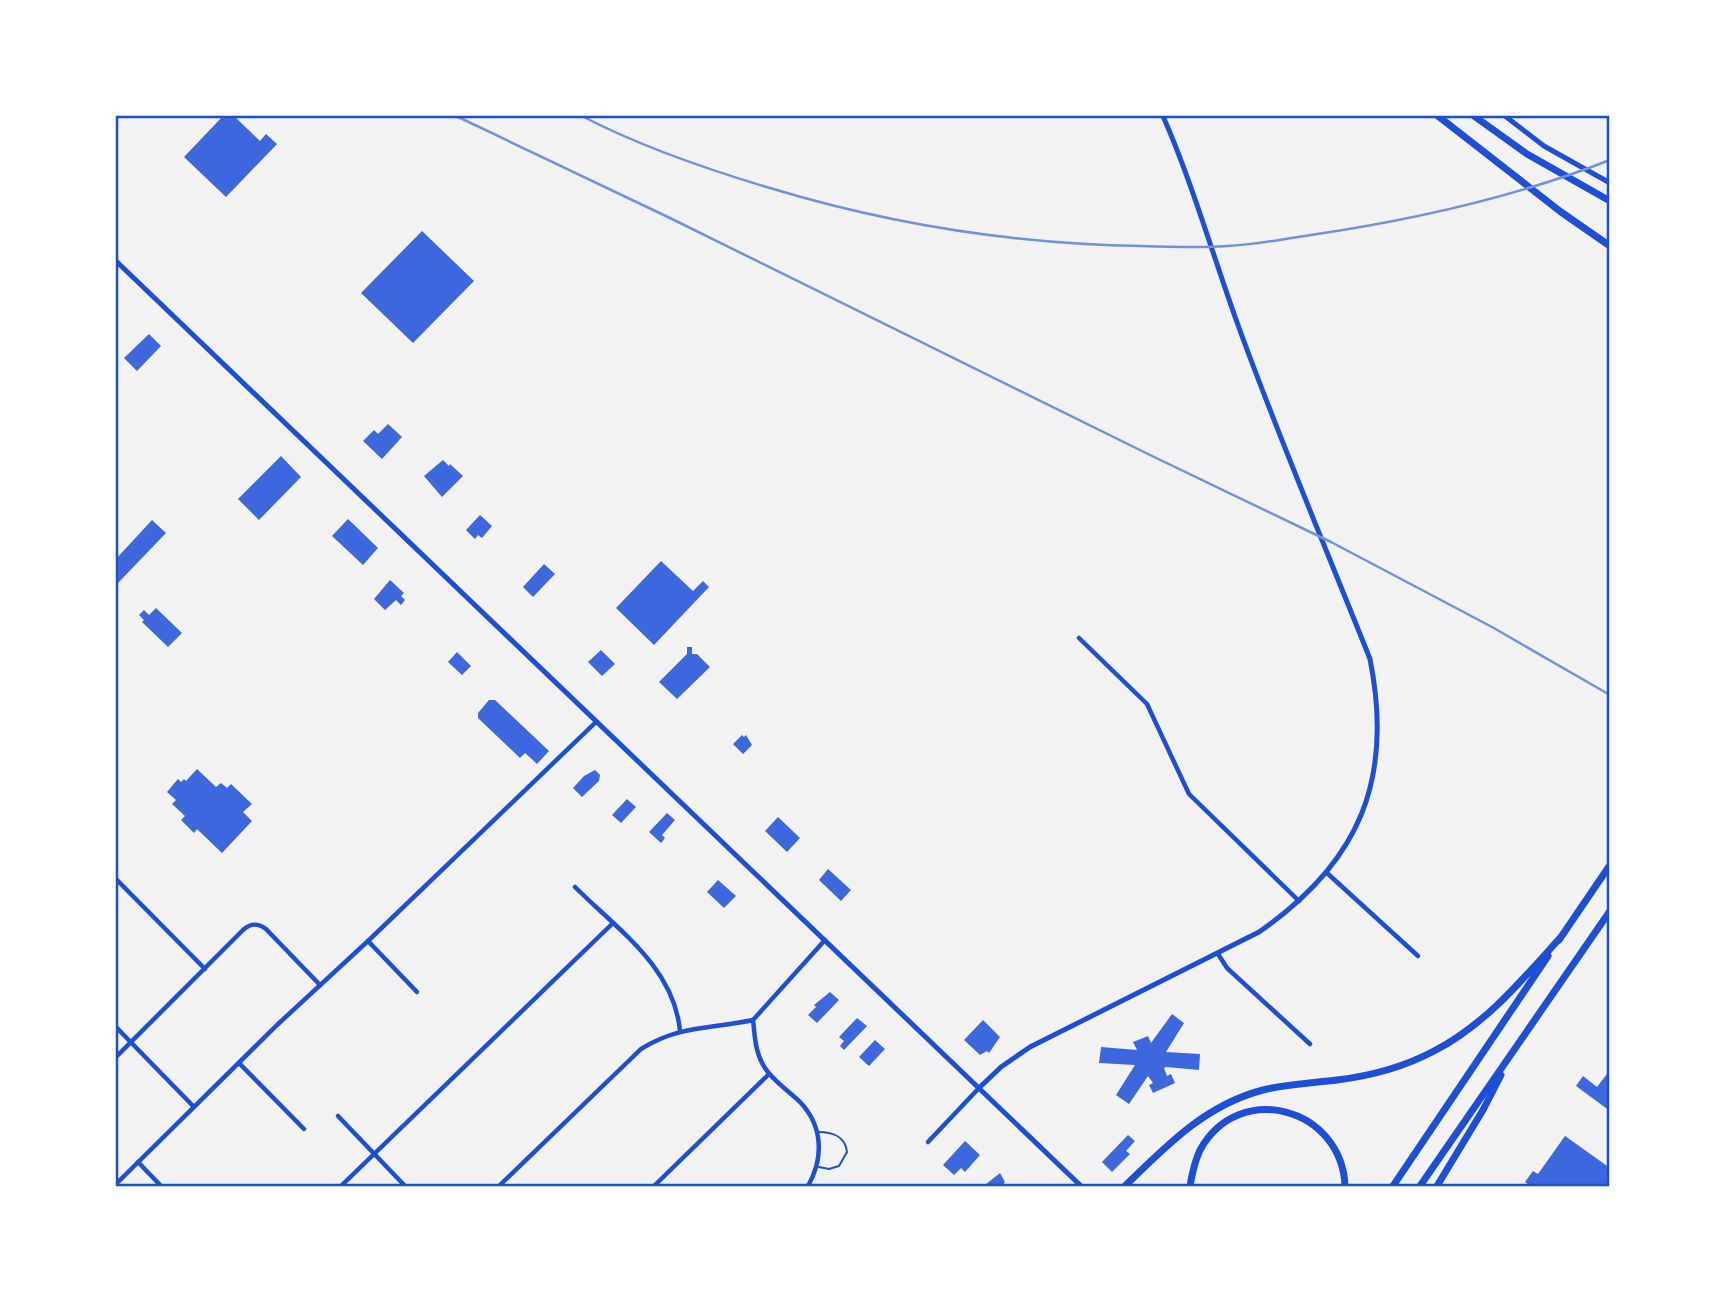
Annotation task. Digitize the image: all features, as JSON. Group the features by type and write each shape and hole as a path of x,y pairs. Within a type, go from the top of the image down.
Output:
{"highway":[{"path":"1438,116 1609,246"},
{"path":"1475,116 1527,154 1609,201"},
{"path":"1393,1186 1609,866"},
{"path":"1420,1186 1609,911"},
{"path":"1125,1186 1183,1130 1206,1113 1238,1098 1264,1090 1380,1072 1434,1051 1481,1020 1560,938"},
{"path":"1437,1186 1483,1110 1514,1049"},
{"path":"1190,1186 1200,1151 1211,1135 1237,1117 1253,1110 1268,1109 1287,1111 1304,1118 1317,1128 1336,1150 1346,1186"}],"street":[{"path":"928,1142 1001,1067 1031,1047 1259,932 1300,902 1327,873 1353,832 1372,778 1378,729 1370,659 1245,344 1163,116"},
{"path":"1505,116 1544,146 1609,183"},
{"path":"116,261 1081,1186"},
{"path":"1079,638 1147,704 1189,794 1300,902"},
{"path":"116,1184 596,722"},
{"path":"1327,873 1418,956"},
{"path":"116,879 205,968"},
{"path":"575,887 661,974 673,997 680,1031"},
{"path":"341,1186 612,924"},
{"path":"116,1057 247,926 259,925 320,985"},
{"path":"499,1186 629,1058 654,1041 680,1031 753,1020 825,940"},
{"path":"368,941 417,992"},
{"path":"1218,954 1227,968 1310,1044"},
{"path":"753,1020 758,1054 769,1074 808,1112 818,1132 818,1167 808,1186"},
{"path":"116,1027 194,1107"},
{"path":"239,1063 304,1129"},
{"path":"654,1186 769,1074"},
{"path":"338,1116 405,1186"},
{"path":"138,1162 161,1186"}],"lane":[{"path":"818,1132 839,1136 847,1152 839,1166 829,1169 818,1167"}],"building":[{"path":"223,116 234,116 260,141 266,134 277,144 226,197 184,157"},
{"path":"422,231 474,281 413,343 361,293"},
{"path":"149,334 161,346 137,371 124,358"},
{"path":"388,424 402,437 382,459 363,441 374,430 378,434"},
{"path":"281,456 301,477 259,520 238,499"},
{"path":"443,460 463,476 442,497 424,476"},
{"path":"480,515 492,526 482,538 478,535 475,539 466,530"},
{"path":"348,519 378,548 363,565 332,536"},
{"path":"152,520 166,533 117,584 116,559"},
{"path":"661,561 693,591 703,581 709,587 654,645 616,608"},
{"path":"544,564 555,574 533,597 523,587"},
{"path":"390,580 404,593 401,596 405,600 401,605 396,600 385,610 374,599"},
{"path":"156,608 182,633 168,647 142,622 144,620 139,615 144,610 149,615"},
{"path":"687,647 692,647 692,654 697,654 710,667 677,699 659,682 687,654"},
{"path":"601,650 615,664 602,676 588,662"},
{"path":"457,652 471,666 462,675 448,662"},
{"path":"489,700 495,700 549,751 537,764 525,753 520,758 478,718 478,713"},
{"path":"742,735 746,735 752,745 743,754 733,744"},
{"path":"197,769 216,787 221,783 227,788 231,784 252,804 243,812 252,821 222,853 197,829 194,833 181,820 185,816 172,804 176,800 167,792 178,779 181,782 184,779 186,781"},
{"path":"595,770 600,775 599,781 582,797 573,788 584,776"},
{"path":"627,799 636,807 621,823 612,815"},
{"path":"667,813 675,820 662,835 665,838 661,843 649,832"},
{"path":"778,817 800,838 787,852 765,831"},
{"path":"828,869 851,890 841,901 819,880"},
{"path":"718,880 736,896 724,908 707,892"},
{"path":"830,992 839,1000 817,1023 808,1015 816,1007 814,1005"},
{"path":"1172,1014 1184,1023 1166,1052 1200,1054 1199,1070 1166,1067 1167,1076 1171,1074 1175,1083 1153,1093 1149,1085 1153,1083 1148,1076 1129,1104 1116,1095 1135,1065 1099,1063 1101,1047 1137,1050 1133,1042 1148,1036 1151,1043"},
{"path":"857,1018 867,1026 844,1050 840,1046 844,1041 839,1037"},
{"path":"983,1020 1000,1037 989,1053 987,1051 980,1055 964,1040"},
{"path":"875,1040 885,1049 869,1066 859,1057"},
{"path":"1610,1070 1610,1111 1576,1086 1583,1076 1597,1087"},
{"path":"1128,1135 1135,1141 1126,1151 1130,1154 1112,1172 1102,1162"},
{"path":"1565,1136 1610,1168 1610,1186 1530,1186 1525,1182 1533,1171 1538,1174"},
{"path":"965,1141 980,1155 965,1172 961,1168 954,1175 943,1165"},
{"path":"1000,1173 1005,1182 1002,1186 985,1185"}],"railway":[{"path":"456,116 1331,542 1492,627 1610,695"},
{"path":"582,116 627,138 674,156 816,201 954,230 1001,237 1095,244 1206,247 1269,242 1349,229 1425,215 1500,196 1610,160"}]}
